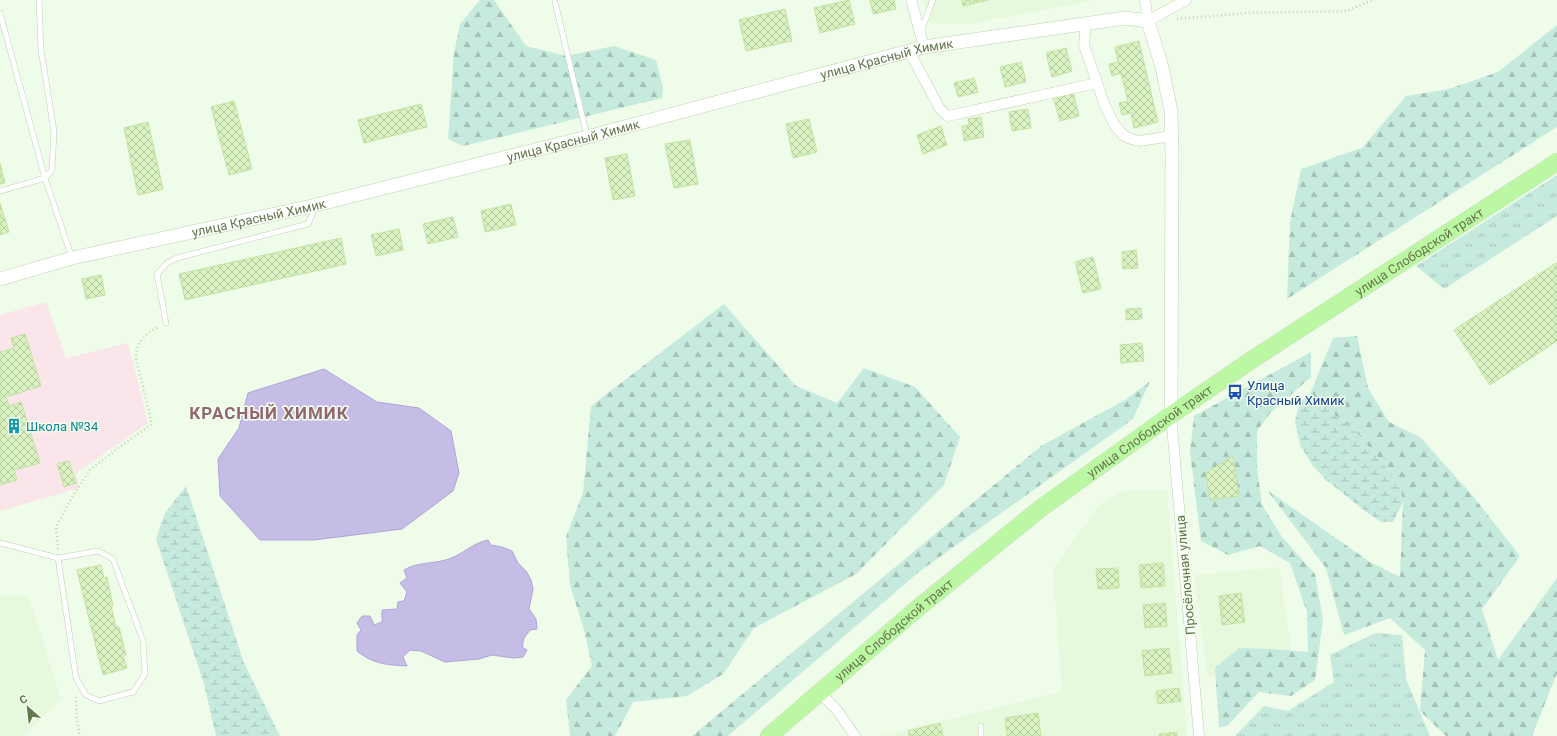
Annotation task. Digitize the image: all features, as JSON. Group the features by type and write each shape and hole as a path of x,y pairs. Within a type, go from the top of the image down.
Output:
{"main road":[{"name":"улица Слободской тракт","path":"769,736 819,692 1041,508 1171,415 1253,359 1557,162"}],"street":[{"path":"911,0 924,47"},
{"path":"1145,0 1148,21 1162,67 1171,111 1171,415"},
{"path":"1148,21 1186,0"},
{"name":"улица Красный Химик","path":"0,279 72,258 312,206 588,138 924,47 1125,18 1148,21"},
{"path":"1086,23 1084,45 1104,103 1114,124 1123,135 1139,141 1172,136"},
{"path":"908,51 940,109 946,115 952,116 1097,83"},
{"name":"Просёлочная улица","path":"1171,415 1199,736"},
{"path":"819,692 837,710 855,736"}],"lane":[{"path":"0,191 45,178 52,170 54,131 41,50 39,0"},
{"path":"920,34 933,0"},
{"path":"555,2 588,138"},
{"path":"0,13 45,178 72,258"},
{"path":"166,323 158,274 167,263 177,258 308,224 313,213 312,206"},
{"path":"0,543 58,558 98,551 113,559 143,641 145,674 133,692 99,701 86,695 76,678 58,558"},
{"path":"981,726 981,736"}],"path":[{"path":"1171,19 1246,13 1347,12 1372,0"},
{"path":"58,558 56,527 75,492 90,470 152,424 135,351 145,335 166,323"},
{"path":"76,678 76,722 80,736"}],"shaded area":[{"path":"923,0 1096,0 968,24 929,23"},
{"path":"46,302 66,358 128,343 148,423 76,473 79,488 0,511 0,315"},
{"path":"324,369 377,402 419,408 451,431 459,473 453,491 402,529 314,540 260,540 220,496 218,459 239,428 248,393"},
{"path":"1167,490 1187,736 880,736 1062,691 1053,569 1100,504 1122,491"},
{"path":"488,540 491,545 512,551 518,563 526,571 531,580 533,589 529,609 536,619 537,629 530,630 524,638 522,647 527,650 523,657 513,658 492,655 479,659 445,662 421,651 410,650 403,657 407,666 380,663 369,659 357,651 357,635 361,630 357,623 362,616 370,616 374,625 382,622 382,610 397,609 398,602 404,601 407,592 400,583 407,578 404,570 420,564 449,559 483,541"},
{"path":"1279,567 1293,664 1208,677 1194,575"},
{"path":"0,595 28,596 61,699 23,736 0,736"}],"green space":[{"path":"480,0 494,0 526,46 566,56 614,46 656,60 663,88 662,98 463,146 448,139 454,53 460,24"},
{"path":"1557,25 1557,127 1287,299 1290,222 1301,169 1362,148 1406,96 1449,89 1498,72"},
{"path":"1557,175 1557,216 1444,289 1416,266"},
{"path":"724,304 796,386 837,403 864,368 915,387 960,437 944,485 856,574 754,628 723,674 687,696 633,702 615,736 570,736 566,700 592,666 584,630 570,585 566,537 583,493 591,406"},
{"path":"1357,336 1368,388 1389,422 1420,437 1472,495 1520,556 1482,609 1498,660 1557,578 1557,673 1532,736 1446,736 1420,711 1425,650 1390,618 1344,635 1326,568 1267,490 1370,562 1400,577 1403,502 1399,482 1357,433 1310,394 1333,338"},
{"path":"1311,352 1311,377 1271,412 1257,431 1257,467 1262,505 1282,537 1315,574 1323,620 1315,680 1291,696 1259,692 1227,726 1219,727 1215,668 1239,648 1308,652 1307,612 1290,563 1260,546 1228,555 1201,541 1190,452 1194,416"},
{"path":"1150,381 1133,419 920,571 728,736 692,736 1041,446 1125,400"},
{"path":"1310,394 1357,433 1399,482 1403,502 1393,522 1381,522 1365,511 1326,480 1313,466 1300,445 1295,421 1300,402"},
{"path":"186,486 244,663 280,736 216,736 204,684 156,539 165,513"},
{"path":"1375,633 1402,635 1406,679 1430,736 1235,736 1264,706 1288,711 1334,682 1330,655"}],"building":[{"path":"849,0 855,24 820,33 814,8"},
{"path":"870,0 894,0 896,9 873,14"},
{"path":"962,0 988,0 963,6"},
{"path":"785,9 792,41 746,51 739,20"},
{"path":"1139,41 1158,122 1134,128 1131,113 1122,115 1119,103 1128,101 1121,73 1112,76 1109,64 1118,62 1115,47"},
{"path":"1066,48 1072,71 1052,77 1046,53"},
{"path":"1021,62 1026,82 1005,87 1000,67"},
{"path":"974,78 978,92 958,97 954,83"},
{"path":"1073,92 1079,116 1060,121 1053,97"},
{"path":"234,101 252,169 229,175 211,107"},
{"path":"421,104 427,127 364,143 358,120"},
{"path":"1028,109 1031,128 1012,131 1009,112"},
{"path":"981,117 984,137 964,141 962,126 969,125 968,119"},
{"path":"809,119 817,152 793,158 786,124"},
{"path":"148,122 163,189 138,195 124,128"},
{"path":"941,126 947,145 923,154 917,135"},
{"path":"690,140 698,184 674,188 665,144"},
{"path":"627,154 635,196 613,200 605,158"},
{"path":"0,163 5,183 0,184"},
{"path":"0,203 9,232 0,235"},
{"path":"511,204 516,225 485,232 481,211"},
{"path":"453,217 458,237 428,244 423,224"},
{"path":"399,229 403,250 376,256 371,235"},
{"path":"341,238 346,264 185,300 179,274"},
{"path":"1136,250 1138,268 1123,269 1122,252"},
{"path":"1093,257 1101,289 1083,293 1075,262"},
{"path":"1556,263 1557,341 1490,385 1454,330"},
{"path":"101,275 105,295 86,299 82,279"},
{"path":"1141,308 1142,319 1126,320 1126,309"},
{"name":"Школа №34","path":"25,334 41,386 6,397 9,406 21,402 40,463 14,470 17,480 0,485 0,352 14,348 11,338"},
{"path":"1142,343 1144,361 1121,363 1120,345"},
{"path":"1233,456 1239,496 1210,500 1206,473"},
{"path":"69,461 76,483 64,487 57,464"},
{"path":"1163,563 1165,586 1141,588 1139,565"},
{"path":"101,565 104,578 107,577 113,606 111,606 116,627 119,627 126,655 123,656 127,668 103,675 77,570"},
{"path":"1118,568 1119,588 1098,589 1096,569"},
{"path":"1241,593 1245,622 1222,625 1219,596"},
{"path":"1165,603 1167,626 1145,628 1143,605"},
{"path":"1169,648 1172,673 1145,676 1142,651"},
{"path":"1179,688 1181,701 1158,704 1156,691"},
{"path":"1038,713 1041,736 1007,736 1005,718"},
{"path":"940,723 943,736 909,736 908,731"},
{"path":"1177,732 1177,736 1159,736 1159,734"}],"place":[{"name":"Улица Красный Химик","path":"1235,392"},
{"name":"Школа №34","path":"14,426"}],"district":[{"name":"КРАСНЫЙ ХИМИК","path":"269,413"}]}
